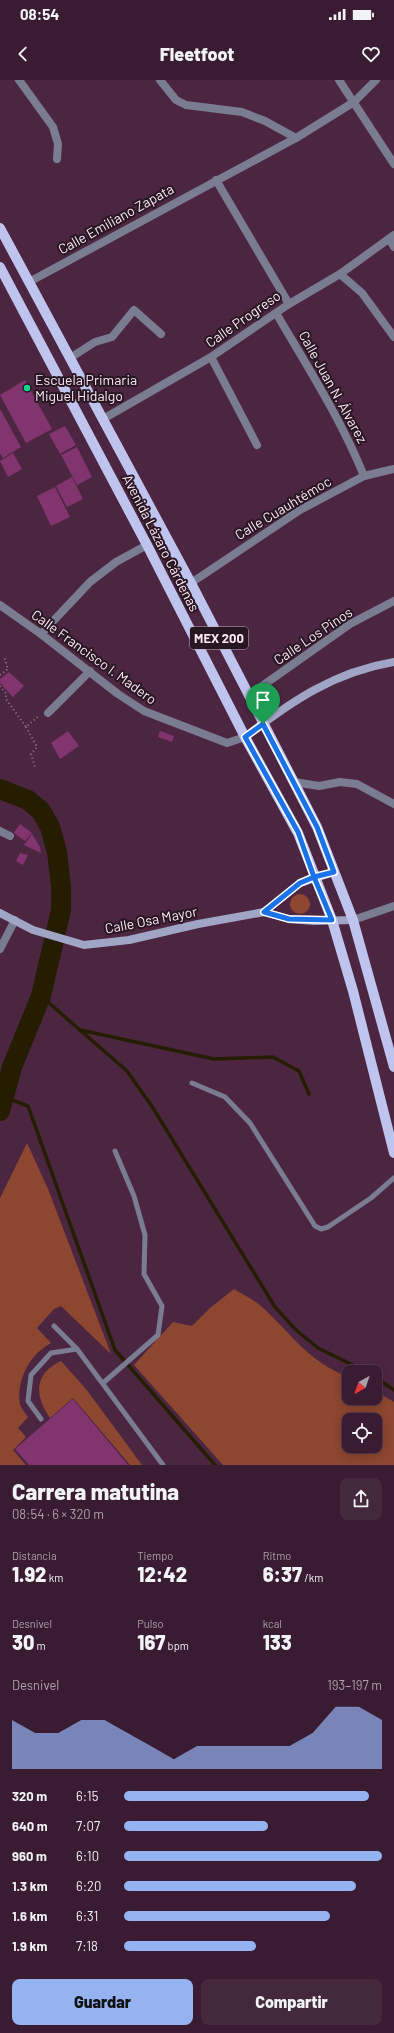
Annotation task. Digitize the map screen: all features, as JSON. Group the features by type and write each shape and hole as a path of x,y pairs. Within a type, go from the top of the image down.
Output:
{"main road":[{"name":"Avenida Lázaro Cárdenas","path":"0,228 191,583 248,696 317,827 353,920 394,1067"},
{"name":"Avenida Lázaro Cárdenas","path":"0,267 147,545 245,737 298,832 314,877 332,920 353,991 394,1152"},
{"path":"245,737 310,691 370,666 394,662"},
{"name":"Calle Osa Mayor","path":"264,912 300,883 314,877 334,872"},
{"name":"Calle Osa Mayor","path":"0,913 33,930 84,945 129,940 198,924 264,912 289,919 353,920"}],"street":[{"path":"19,80 53,127 58,144 57,159"},
{"path":"160,80 176,100 186,105 242,112 266,121 296,138"},
{"path":"339,80 394,164"},
{"name":"Calle Emiliano Zapata","path":"29,282 296,138 354,102 376,80"},
{"path":"216,180 289,304"},
{"path":"392,237 394,247"},
{"name":"Calle Progreso","path":"103,419 211,358 289,304 340,274 392,237"},
{"path":"340,274 362,292 394,337"},
{"path":"70,358 95,342 112,337 134,310 161,334"},
{"name":"Calle Juan N. Álvarez","path":"276,313 337,418 355,452 364,476"},
{"path":"211,358 257,445"},
{"name":"Calle Cuauhtémoc","path":"191,583 300,510 364,476 394,469"},
{"path":"41,634 90,582 116,562 147,545"},
{"name":"Calle Los Pinos","path":"248,696 350,624 394,601"},
{"name":"Calle Francisco I. Madero","path":"0,605 144,712 227,743 245,737"},
{"path":"48,713 90,671"},
{"path":"294,782 319,786 340,782 356,784 394,804"},
{"path":"0,831 10,836"},
{"path":"353,920 394,906"},
{"path":"0,950 15,920"}],"lane":[{"path":"192,1083 225,1097 250,1124 315,1226 321,1229 371,1198 394,1178"},
{"path":"103,1383 120,1370 158,1335 162,1306 144,1274 145,1235 134,1196 115,1151"},
{"path":"54,1326 77,1349 163,1465"},
{"path":"41,1419 28,1401 31,1375 51,1354 77,1349"}],"path":[{"path":"0,675 8,669 4,656"},
{"path":"0,686 6,693 6,699 9,704 26,727 37,747 31,754 35,767"},
{"path":"26,727 43,713 48,713"}],"shaded area":[{"path":"300,894 307,897 310,904 307,911 300,914 293,911 290,904 293,897"},
{"path":"27,1143 48,1189 111,1354 61,1306 54,1309 37,1328 51,1343 43,1348 31,1361 26,1369 20,1386 20,1404 28,1417 18,1428 26,1437 13,1450 26,1465 0,1465 0,1198"},
{"path":"234,1289 255,1301 311,1355 322,1364 342,1374 342,1405 382,1405 382,1395 394,1402 394,1465 223,1465 134,1365 173,1322 192,1326 210,1308"},
{"path":"61,1361 86,1389 142,1465 130,1465 73,1398 50,1418 41,1401 39,1385 41,1378 46,1372 52,1366"}],"building":[{"path":"25,380 52,429 26,443 0,395"},
{"path":"0,409 21,447 3,458 0,453"},
{"path":"65,426 76,445 60,454 49,434"},
{"path":"77,447 92,477 77,485 61,455"},
{"path":"13,453 22,469 8,477 0,461"},
{"path":"72,477 83,499 67,507 56,486"},
{"path":"55,487 70,517 51,526 37,496"},
{"path":"9,672 24,686 13,697 0,683 0,679"},
{"path":"68,731 79,746 60,759 51,743"},
{"path":"160,731 174,736 172,742 158,737"},
{"path":"20,824 32,833 25,841 14,833"},
{"path":"32,834 40,847 41,853 24,845"},
{"path":"20,853 28,855 23,865 16,861"},
{"path":"73,1399 128,1465 29,1465 15,1449"}],"waterway":[{"path":"0,789 28,800 41,811 50,827 57,852 61,886 61,910 41,996 12,1067 0,1111"},
{"path":"41,996 80,1030 214,1059 273,1057 299,1071 309,1094"},
{"path":"80,1030 127,1071 153,1108 275,1307 296,1330 318,1348 353,1365"},
{"path":"4,1097 28,1106 115,1350 215,1465"},
{"path":"382,1382 394,1390"}],"place":[{"name":"Escuela Primaria Miguel Hidalgo","path":"27,388"}],"route":[{"path":"263,724 245,737 298,832 314,877 300,883 264,912 289,919 314,921 332,920 314,877 334,872 317,827 263,724"}]}
